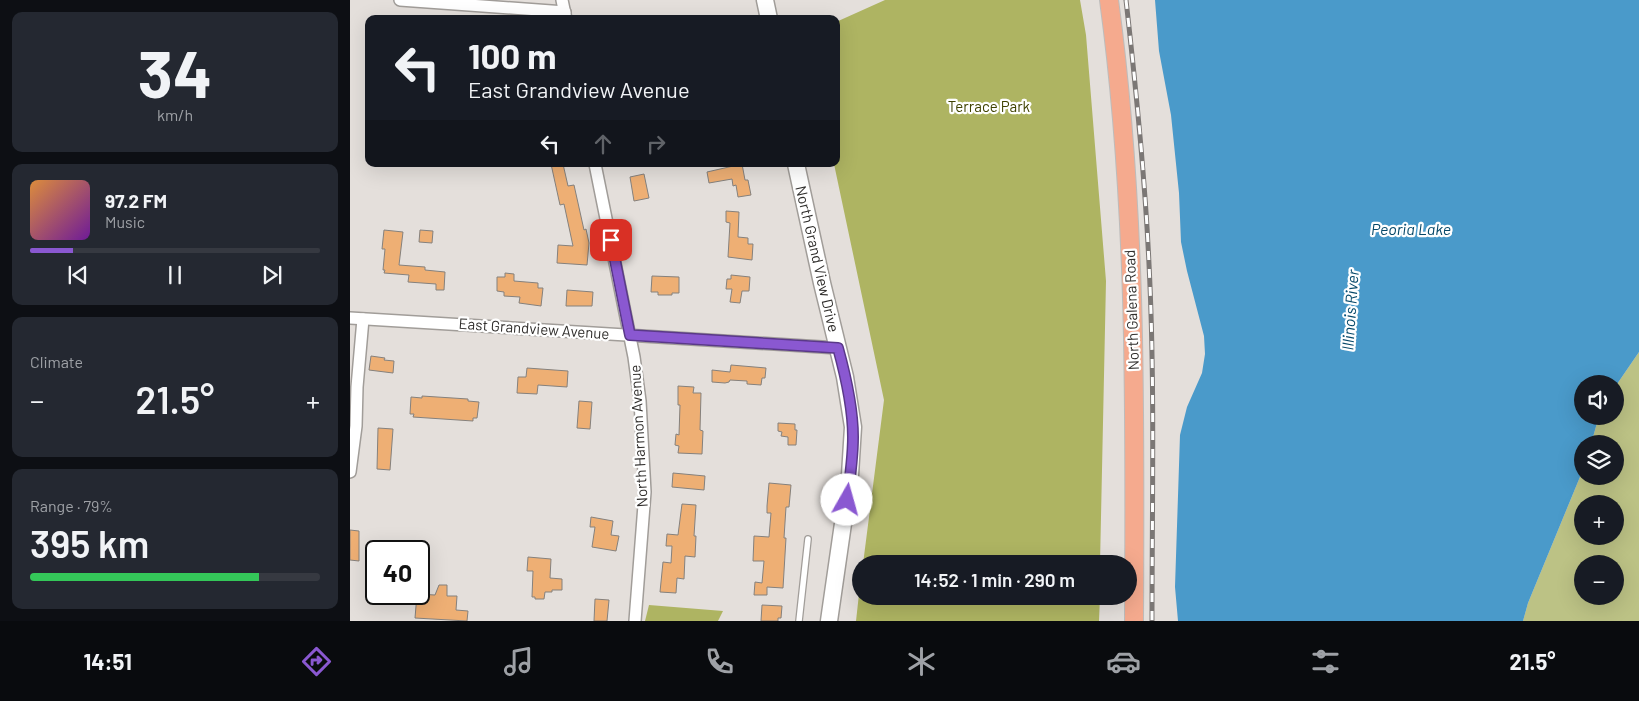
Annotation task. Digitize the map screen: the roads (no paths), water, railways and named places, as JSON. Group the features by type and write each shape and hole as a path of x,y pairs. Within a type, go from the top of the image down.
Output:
{"main road":[{"name":"North Galena Road","path":"1108,0 1121,109 1131,248 1134,384 1134,621"}],"street":[{"path":"400,0 565,15 562,0"},
{"path":"765,0 768,15"},
{"name":"North Harmon Avenue","path":"596,167 630,335 640,401 645,492 635,621"},
{"name":"North Grand View Drive","path":"797,167 851,408 853,444 847,500 829,621"},
{"name":"East Grandview Avenue","path":"350,318 838,348"},
{"path":"350,472 356,426 356,387 363,319"}],"lane":[{"path":"799,621 808,539"}],"water":[{"name":"Peoria Lake","path":"1155,0 1639,0 1639,352 1623,375 1574,375 1574,425 1596,425 1594,435 1574,435 1574,485 1577,485 1528,603 1523,621 1178,621 1175,587 1180,435 1187,407 1202,373 1205,354 1204,336 1181,242 1179,193 1171,115 1159,51"}],"railway":[{"path":"1126,0 1140,132 1151,309 1153,398 1152,621"}],"park label":[{"name":"Terrace Park","path":"989,107"}],"water label":[{"name":"Illinois River","path":"1350,310"}]}
